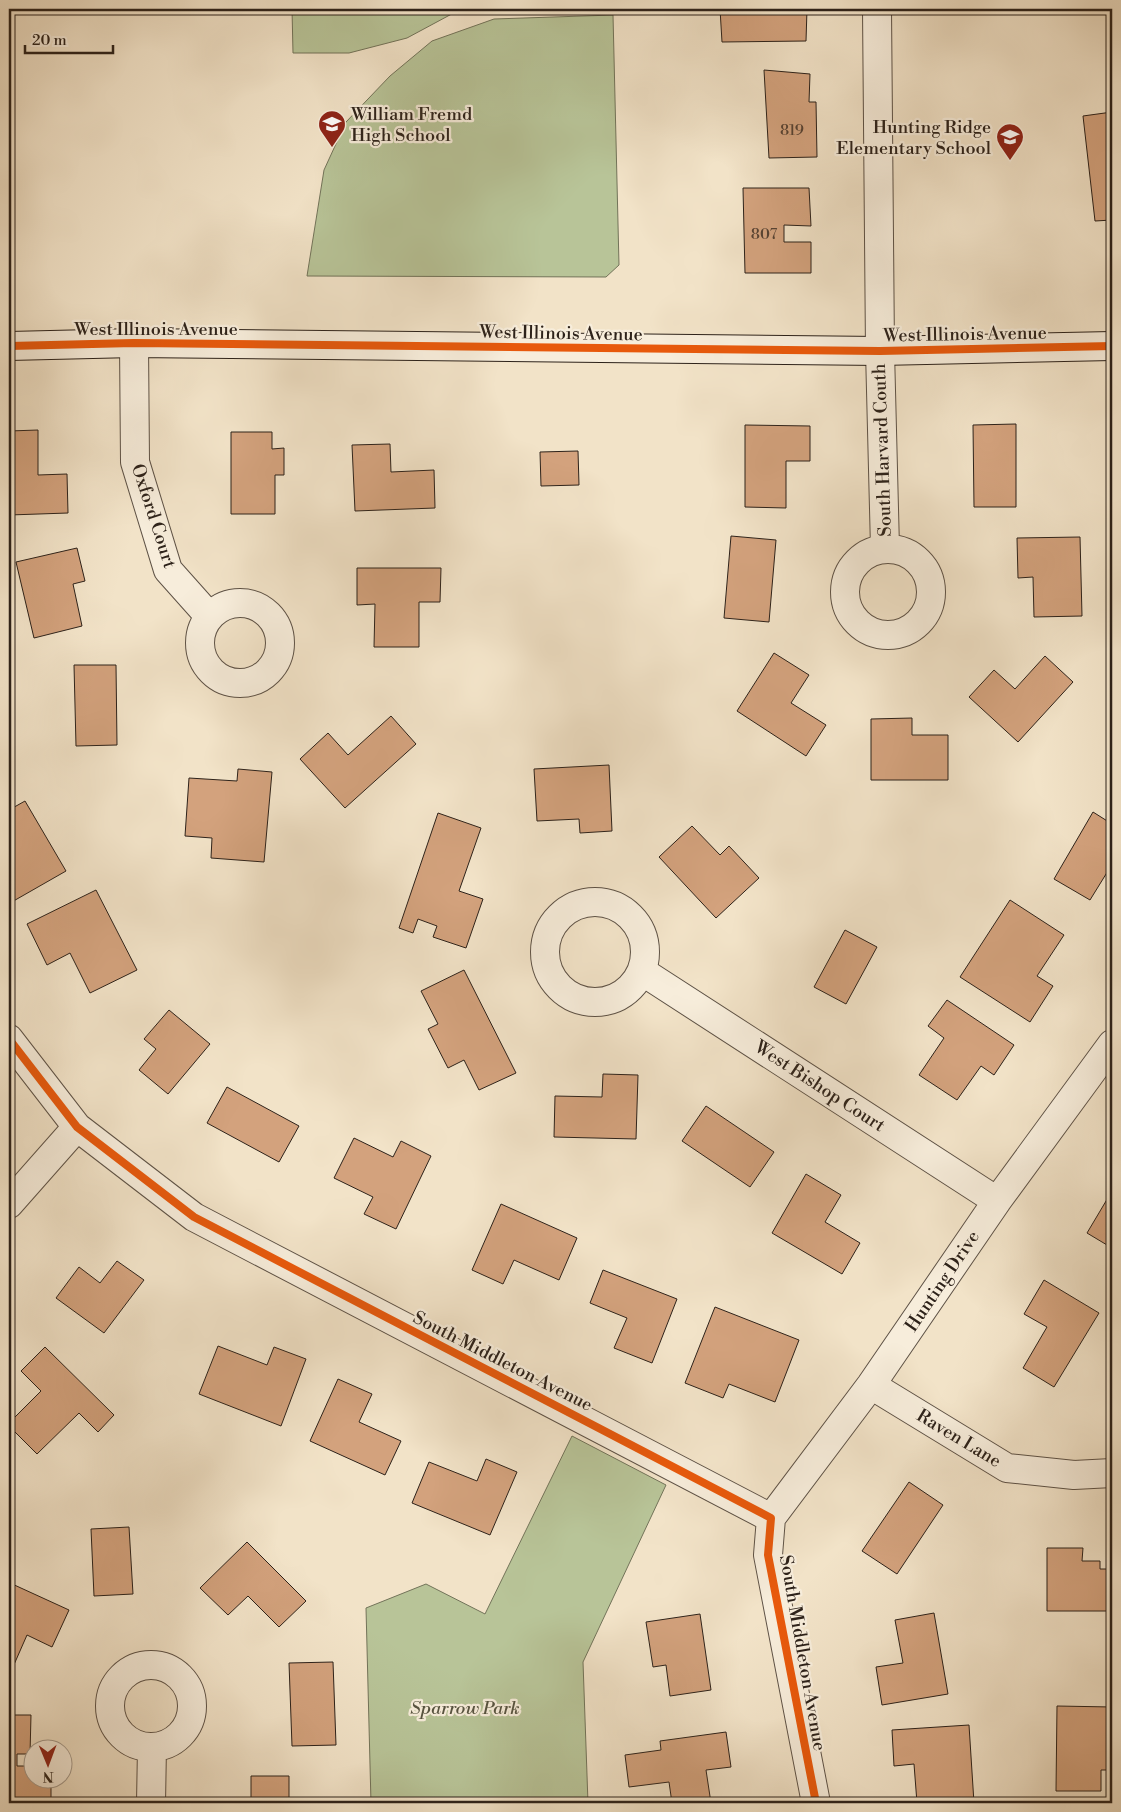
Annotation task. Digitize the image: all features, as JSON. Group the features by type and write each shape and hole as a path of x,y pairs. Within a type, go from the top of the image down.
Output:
{"street":[{"name":"South Harvard Couth","path":"877,9 880,352 885,548"},
{"name":"West Illinois Avenue","path":"9,346 134,343 880,352 1112,346"},
{"name":"Oxford Court","path":"134,343 135,462 168,570 209,616"},
{"name":"West Bishop Court","path":"642,972 997,1201"},
{"name":"South Middleton Avenue","path":"9,1039 77,1127 194,1217 771,1518 768,1555 816,1803"},
{"name":"Hunting Drive","path":"771,1518 871,1385 997,1201 1112,1044"},
{"path":"9,1204 77,1127"},
{"name":"Raven Lane","path":"871,1385 1007,1468 1074,1475 1112,1473"},
{"path":"151,1803 152,1747"}],"green space":[{"path":"292,9 461,9 407,38 349,53 293,53"},
{"path":"613,15 619,265 606,277 307,276 324,170 346,122 390,76 432,41 494,19"},
{"name":"Sparrow Park","path":"572,1436 666,1485 583,1662 588,1803 371,1803 366,1608 426,1584 485,1614"}],"building":[{"path":"720,9 807,9 806,41 722,42"},
{"path":"764,70 810,74 809,102 816,102 817,157 769,158"},
{"path":"1112,112 1112,220 1095,221 1083,116"},
{"path":"743,188 809,188 811,226 784,225 784,242 811,242 811,273 745,273"},
{"path":"1016,424 1016,507 974,507 973,425"},
{"path":"745,425 810,426 810,461 786,461 786,508 745,507"},
{"path":"38,430 38,475 67,474 68,513 9,515 9,431"},
{"path":"231,432 272,432 272,449 284,448 284,475 275,475 275,514 231,514"},
{"path":"390,444 391,472 434,470 435,508 355,511 352,445"},
{"path":"578,451 579,485 541,486 540,452"},
{"path":"731,536 776,540 769,622 724,618"},
{"path":"1080,537 1082,616 1034,617 1033,577 1018,578 1017,538"},
{"path":"77,548 85,581 73,584 82,626 34,638 16,562"},
{"path":"357,568 441,568 440,602 419,602 419,647 374,647 375,604 357,605"},
{"path":"774,653 809,675 791,703 826,725 806,756 737,711"},
{"path":"1045,656 1073,682 1018,742 969,697 994,670 1015,689"},
{"path":"74,665 116,665 117,745 76,746"},
{"path":"391,716 416,744 345,808 300,759 328,733 348,755"},
{"path":"912,718 912,735 948,735 948,780 871,780 871,719"},
{"path":"609,765 612,831 580,833 579,819 537,821 534,769"},
{"path":"238,769 272,772 264,862 211,858 212,838 185,836 189,778 237,781"},
{"path":"25,801 66,871 10,903 9,863 12,861 9,855 9,810"},
{"path":"1093,812 1112,824 1112,867 1090,900 1054,879"},
{"path":"438,813 481,828 459,891 483,899 466,948 433,937 437,926 418,919 413,933 399,928"},
{"path":"692,826 720,855 729,846 759,878 716,918 659,857"},
{"path":"96,890 137,970 90,993 70,953 47,965 27,924"},
{"path":"1010,900 1064,935 1037,976 1053,986 1030,1022 960,977"},
{"path":"845,930 877,947 846,1004 814,987"},
{"path":"464,970 516,1073 479,1090 464,1060 448,1068 428,1029 438,1024 421,991"},
{"path":"947,1000 1014,1045 994,1075 981,1066 957,1100 919,1075 944,1038 928,1026"},
{"path":"169,1010 210,1044 168,1094 139,1070 156,1049 144,1039"},
{"path":"603,1074 638,1075 636,1139 554,1137 555,1096 602,1097"},
{"path":"227,1087 299,1126 279,1162 207,1123"},
{"path":"706,1106 774,1152 750,1187 682,1141"},
{"path":"354,1138 393,1157 401,1141 431,1156 396,1229 364,1214 373,1197 334,1178"},
{"path":"806,1174 841,1195 825,1222 860,1243 842,1274 772,1233"},
{"path":"1112,1191 1112,1248 1087,1233"},
{"path":"501,1204 577,1238 559,1280 514,1260 503,1284 472,1270"},
{"path":"117,1261 144,1280 104,1333 56,1298 79,1267 100,1283"},
{"path":"603,1270 677,1299 652,1363 614,1348 627,1318 590,1303"},
{"path":"1044,1280 1099,1313 1054,1387 1023,1368 1047,1327 1024,1314"},
{"path":"715,1307 799,1340 775,1402 729,1384 723,1398 685,1383"},
{"path":"218,1346 267,1365 274,1347 306,1359 281,1426 199,1394"},
{"path":"45,1347 114,1415 98,1432 79,1413 37,1454 9,1426 9,1423 41,1391 21,1371"},
{"path":"338,1379 372,1394 359,1422 401,1441 385,1475 310,1441"},
{"path":"486,1459 517,1472 490,1535 412,1503 429,1462 477,1481"},
{"path":"909,1482 943,1505 897,1574 862,1551"},
{"path":"129,1527 133,1594 94,1596 91,1529"},
{"path":"247,1542 306,1601 279,1627 248,1596 228,1615 200,1588"},
{"path":"1047,1548 1083,1548 1082,1561 1100,1561 1100,1569 1112,1569 1112,1611 1047,1611"},
{"path":"10,1583 69,1610 52,1647 27,1635 9,1676"},
{"path":"934,1613 948,1694 882,1705 876,1667 903,1663 895,1620"},
{"path":"700,1614 711,1690 670,1696 666,1665 653,1667 646,1622"},
{"path":"333,1662 336,1745 292,1746 289,1663"},
{"path":"1057,1706 1112,1707 1112,1770 1101,1770 1101,1791 1056,1791"},
{"path":"9,1715 31,1715 30,1740 22,1740 22,1754 17,1754 17,1766 22,1766 22,1790 51,1790 51,1803 9,1803"},
{"path":"969,1725 974,1803 917,1803 914,1764 894,1766 892,1730"},
{"path":"726,1732 731,1767 706,1770 711,1803 672,1803 669,1782 629,1787 625,1755 661,1750 660,1741"},
{"path":"251,1776 289,1776 289,1803 251,1803"}],"cycle path":[{"path":"9,346 134,343 880,351 1112,346"},
{"path":"9,1039 77,1127 194,1217 771,1518 768,1555 816,1803"}],"place":[{"name":"William Fremd High School","path":"332,148"},
{"name":"Hunting Ridge Elementary School","path":"1010,161"}]}
